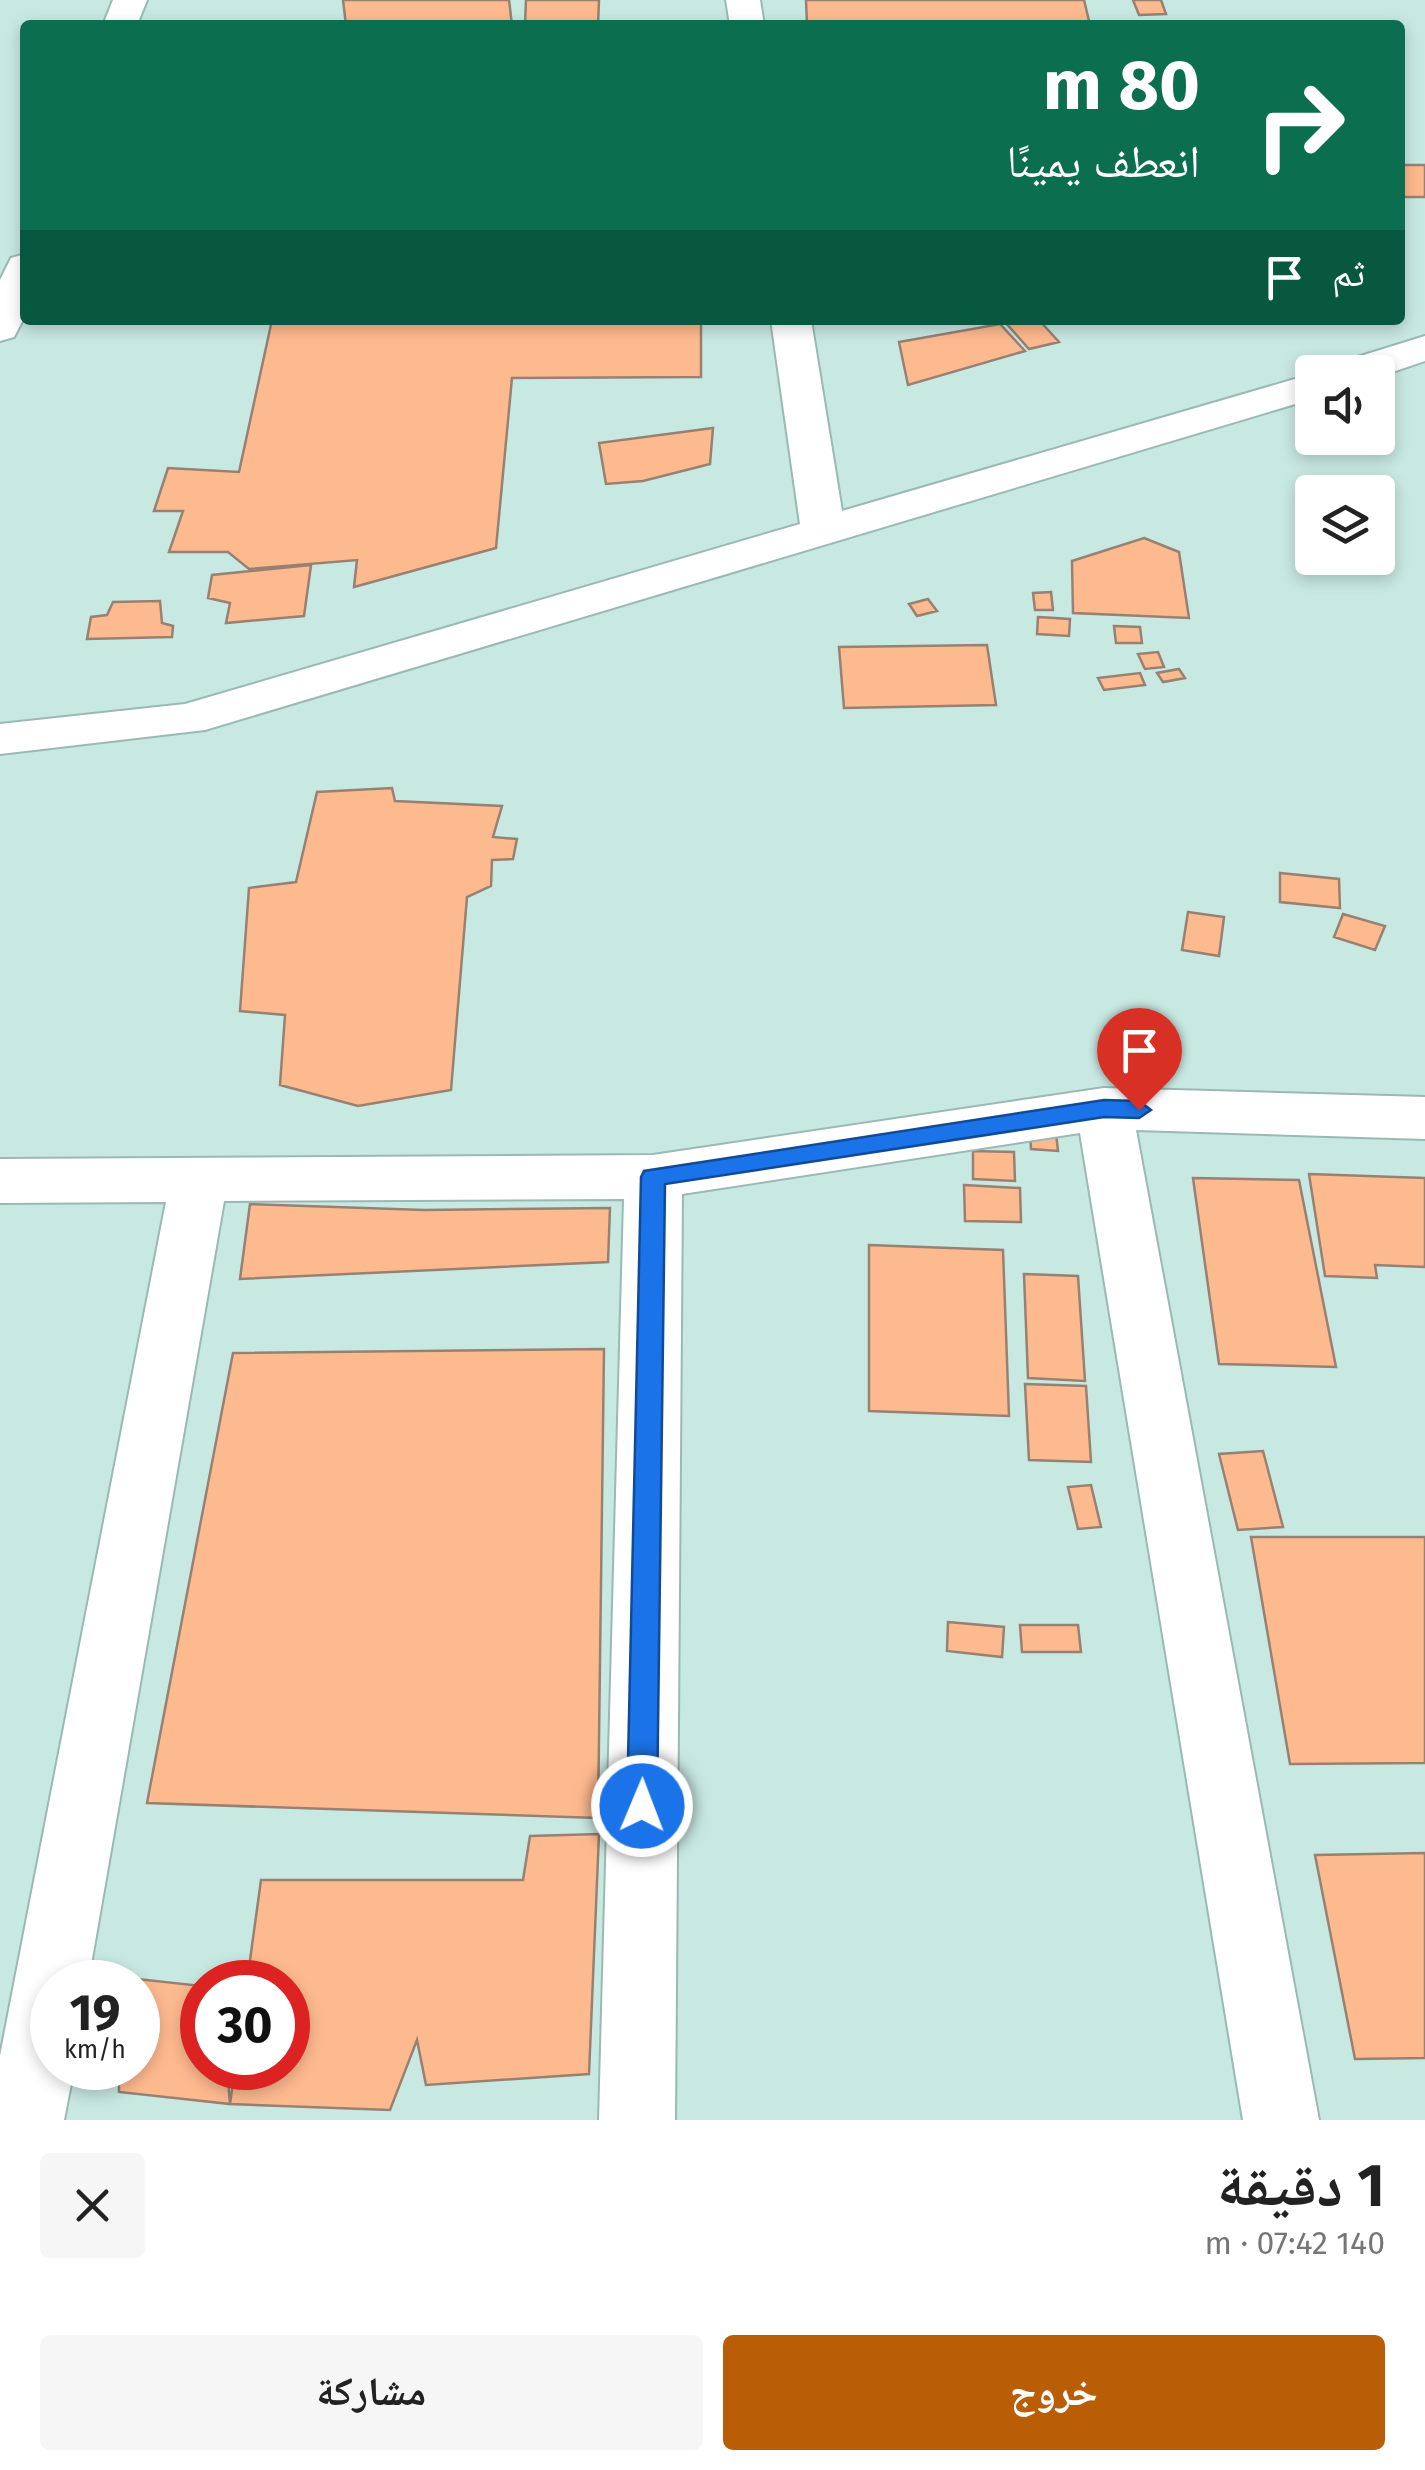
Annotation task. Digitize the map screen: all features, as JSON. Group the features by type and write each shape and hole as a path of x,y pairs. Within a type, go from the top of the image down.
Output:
{"street":[{"path":"0,329 20,279"},
{"path":"793,325 823,531"},
{"path":"1395,358 1425,348"},
{"path":"0,738 188,720 1295,391"},
{"path":"0,1181 653,1177 1104,1109 1425,1118"},
{"path":"1104,1109 1281,2120"},
{"path":"637,2120 653,1177"},
{"path":"26,2120 199,1180"}],"building":[{"path":"343,0 509,0 511,20 345,20"},
{"path":"526,0 599,0 598,20 525,20"},
{"path":"806,0 1084,0 1089,20 807,20"},
{"path":"1133,0 1161,0 1166,14 1139,15"},
{"path":"1405,165 1425,165 1425,197 1405,197"},
{"path":"271,325 701,325 701,377 512,378 496,548 354,587 357,560 249,569 228,552 169,552 183,511 154,511 168,468 239,472"},
{"path":"1001,325 1025,351 908,385 899,342"},
{"path":"1008,325 1044,325 1059,342 1029,349"},
{"path":"713,428 710,464 643,481 606,484 599,443"},
{"path":"1144,538 1179,552 1189,618 1073,613 1072,561"},
{"path":"311,565 304,616 226,623 230,603 208,598 212,575"},
{"path":"1051,592 1053,610 1035,610 1033,593"},
{"path":"928,599 937,611 917,616 909,604"},
{"path":"160,601 162,623 173,626 172,637 87,639 91,617 107,615 113,602"},
{"path":"1038,617 1070,619 1069,636 1037,634"},
{"path":"1114,626 1140,627 1142,643 1116,643"},
{"path":"987,645 996,705 844,708 839,647"},
{"path":"1158,652 1164,667 1145,669 1138,654"},
{"path":"1179,669 1185,678 1163,682 1157,673"},
{"path":"1140,673 1145,685 1104,690 1098,678"},
{"path":"392,788 395,801 502,806 493,837 517,839 513,859 492,860 491,886 467,897 451,1090 358,1106 280,1085 285,1015 240,1011 249,888 296,882 317,792"},
{"path":"1280,873 1339,879 1340,908 1280,902"},
{"path":"1188,912 1224,917 1219,956 1182,950"},
{"path":"1343,914 1385,926 1375,950 1334,937"},
{"path":"1030,1132 1056,1133 1058,1151 1031,1149"},
{"path":"973,1151 1014,1152 1015,1181 973,1179"},
{"path":"1309,1174 1425,1178 1425,1267 1375,1265 1377,1278 1325,1276"},
{"path":"1193,1178 1299,1180 1336,1367 1219,1364"},
{"path":"964,1185 1020,1188 1021,1222 965,1221"},
{"path":"250,1204 424,1210 610,1208 608,1262 240,1279"},
{"path":"869,1245 1003,1250 1009,1416 869,1411"},
{"path":"1024,1274 1078,1276 1085,1381 1028,1378"},
{"path":"604,1349 598,1818 147,1803 233,1353"},
{"path":"1025,1384 1086,1386 1091,1462 1029,1460"},
{"path":"1263,1451 1283,1527 1238,1530 1219,1454"},
{"path":"1091,1485 1101,1527 1078,1529 1068,1487"},
{"path":"1251,1537 1425,1537 1425,1763 1290,1764"},
{"path":"948,1622 1004,1627 1002,1657 947,1651"},
{"path":"1020,1625 1078,1625 1081,1652 1022,1652"},
{"path":"599,1834 589,2074 426,2085 417,2040 390,2110 230,2104 232,2090 310,2090 310,1960 250,1960 261,1880 523,1880 530,1836"},
{"path":"1425,1853 1425,2058 1355,2059 1315,1855"},
{"path":"160,1981 180,1984 180,2090 229,2090 230,2104 119,2092 160,2090"}],"route":[{"path":"642,1806 653,1177 1104,1109 1139,1110"}]}
